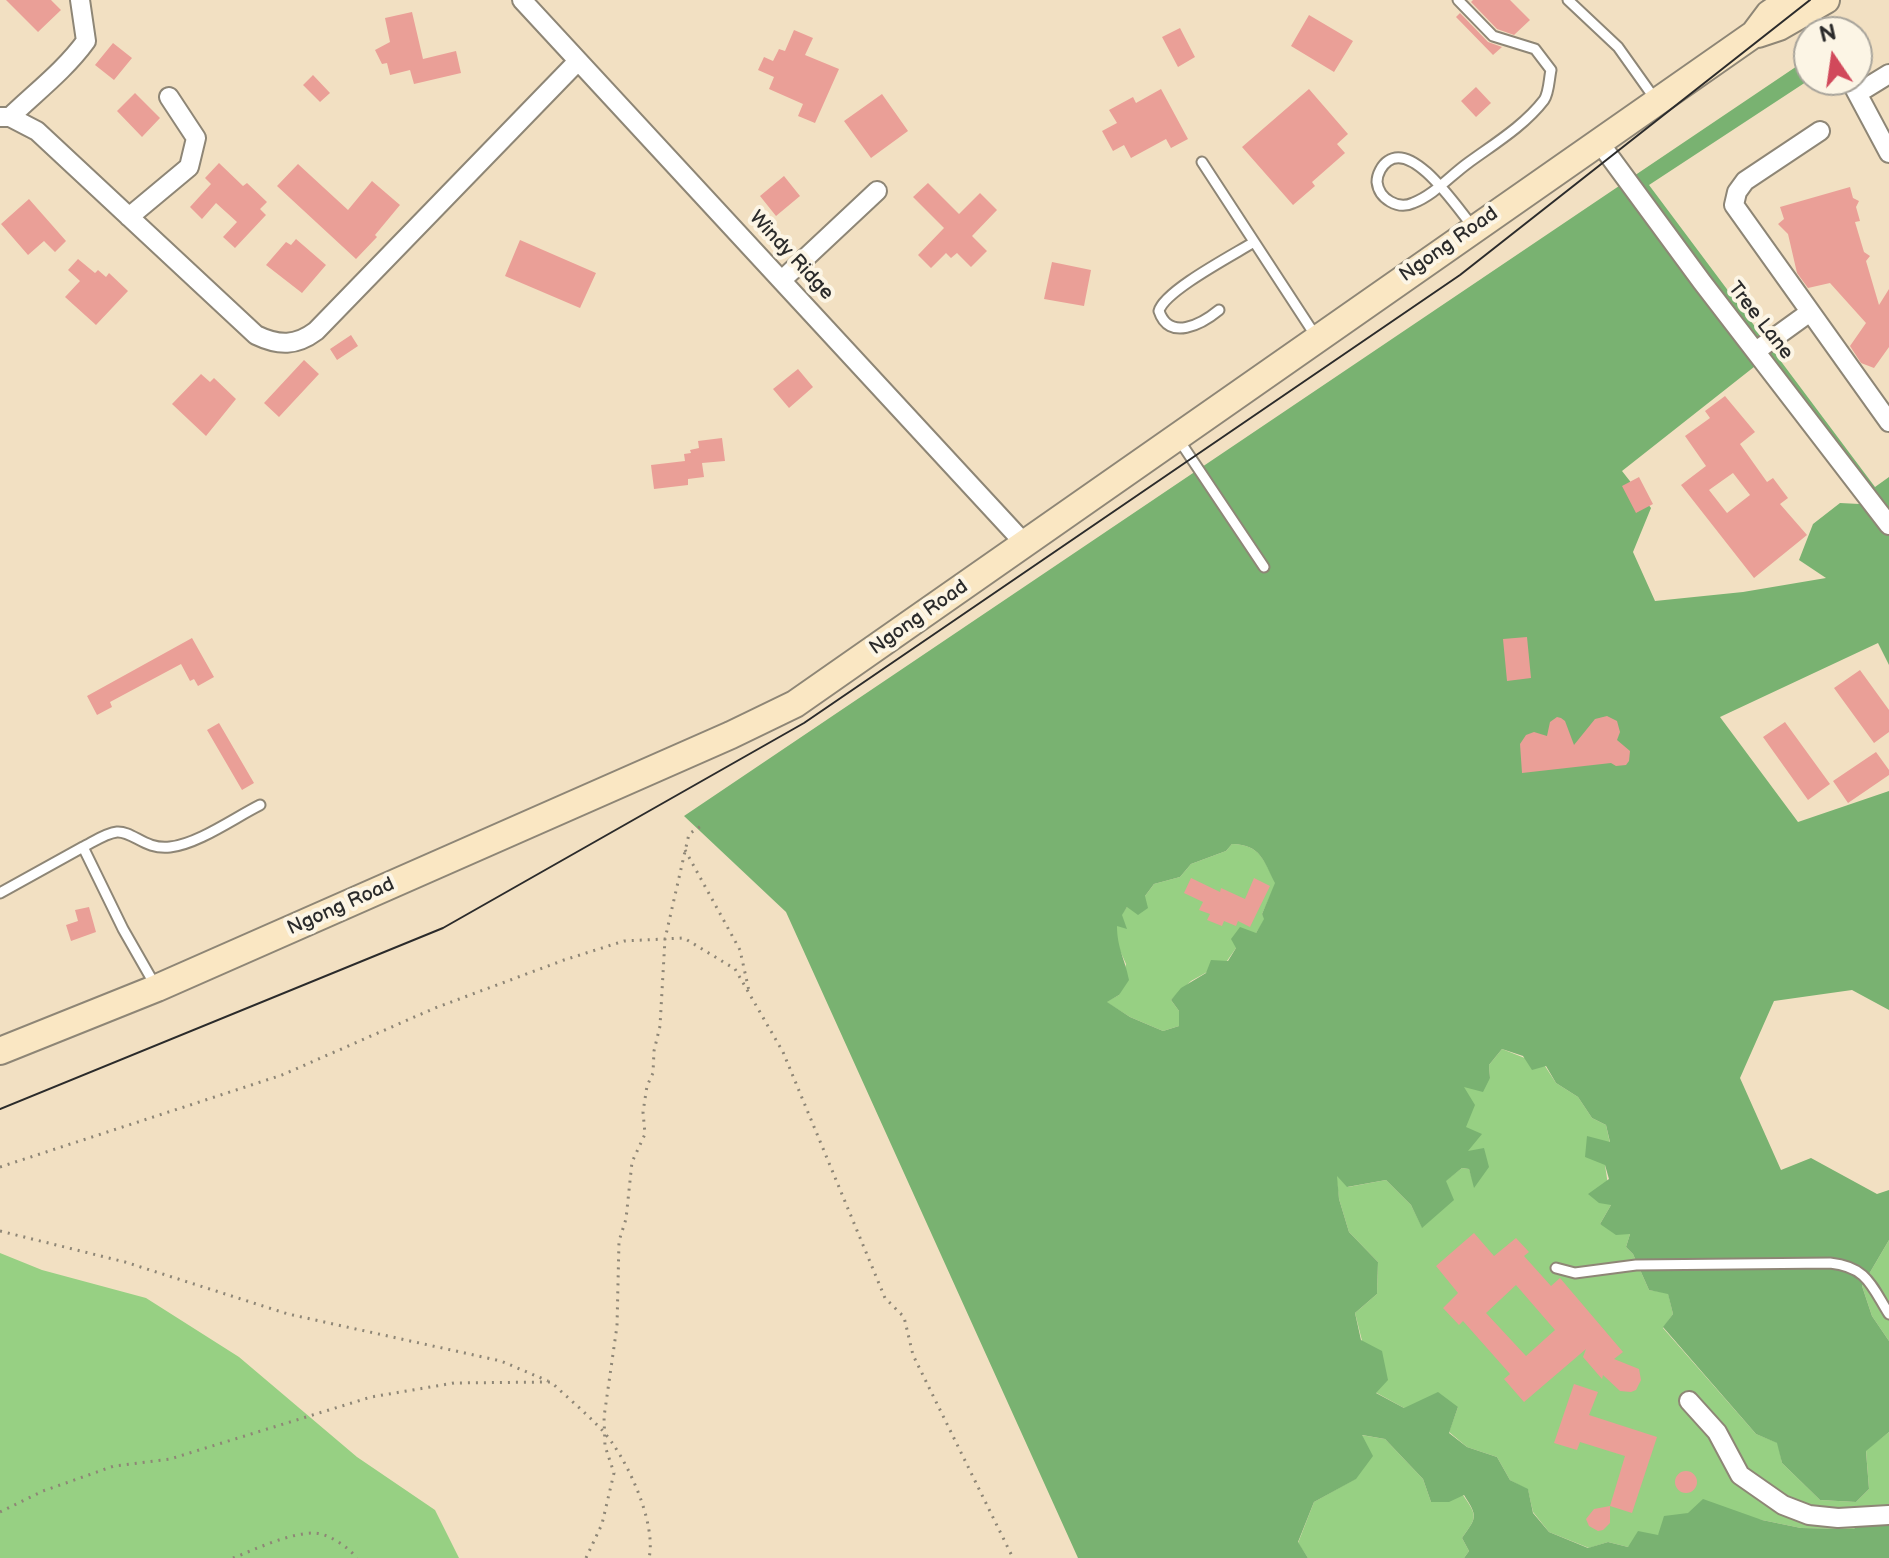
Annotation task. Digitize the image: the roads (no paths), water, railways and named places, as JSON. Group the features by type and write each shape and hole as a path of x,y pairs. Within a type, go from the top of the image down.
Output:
{"main road":[{"name":"Ngong Road","path":"0,1051 157,988 795,704 1754,34 1769,14 1811,11"}],"street":[{"path":"80,0 86,41 68,65 5,117 37,131 256,335 283,344 303,341 316,331 578,61"},
{"name":"Windy Ridge","path":"531,3 578,61 1025,544"},
{"path":"1859,96 1889,153"},
{"path":"129,217 189,167 196,138 169,97"},
{"path":"1820,131 1745,181 1737,192 1734,205 1889,422"},
{"name":"Tree Lane","path":"1599,142 1889,525"},
{"path":"783,279 877,191"},
{"path":"1756,351 1810,312"},
{"path":"1689,1401 1717,1432 1740,1475 1783,1505 1809,1515 1838,1518 1889,1515"}],"lane":[{"path":"1458,0 1493,36 1535,49 1551,70 1546,98 1505,138 1439,186 1411,204 1399,206 1381,194 1377,179 1386,162 1396,157 1419,166 1439,186 1474,228"},
{"path":"1568,0 1618,47 1657,102"},
{"path":"1202,162 1317,338"},
{"path":"1219,310 1190,329 1169,327 1161,319 1159,311 1165,300 1193,279 1254,242"},
{"path":"1177,437 1264,567"},
{"path":"0,893 114,832 125,833 150,847 174,847 260,805"},
{"path":"83,847 123,929 157,988"},
{"path":"1556,1268 1575,1273 1636,1265 1850,1265 1869,1281 1889,1314"}],"tram line":[{"path":"0,1109 443,928 804,723 1460,275 1810,0"}]}
